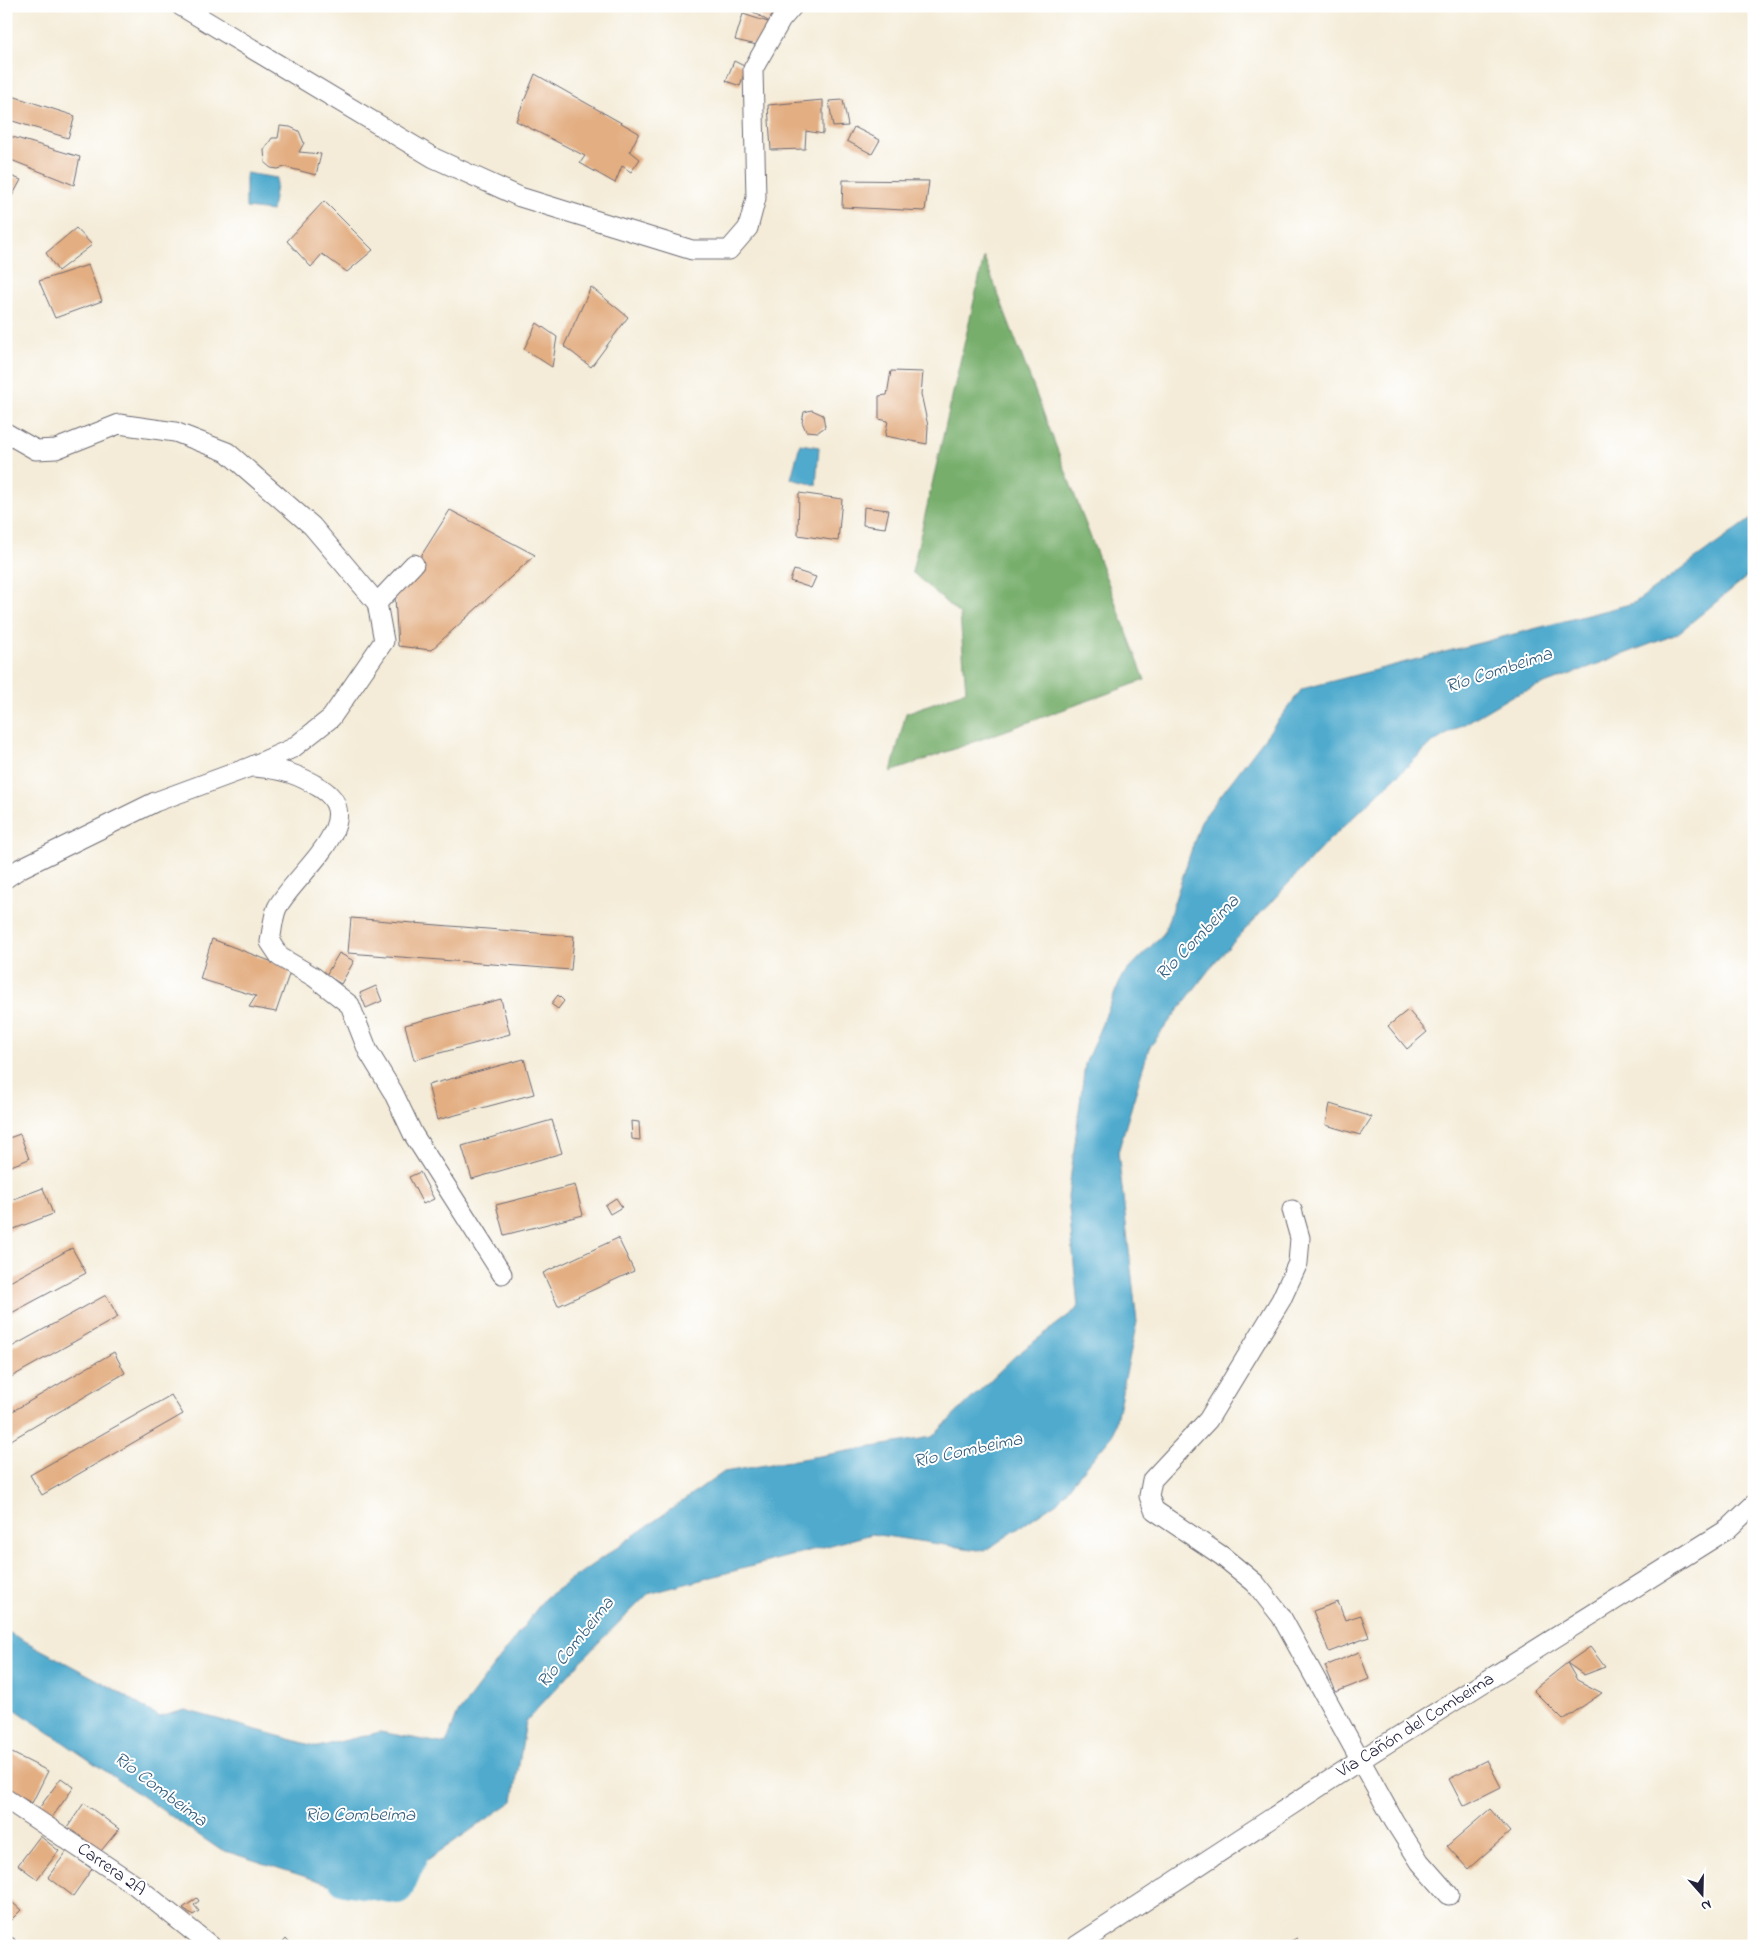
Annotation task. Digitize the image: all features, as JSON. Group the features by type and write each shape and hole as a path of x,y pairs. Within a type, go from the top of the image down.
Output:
{"street":[{"path":"180,6 434,158 520,197 692,250 729,250 748,228 756,198 753,69 781,20 793,6"},
{"path":"6,433 36,450 56,449 119,424 175,432 227,452 312,526 377,603 384,641 331,718 293,748 250,767 155,802 21,868 6,878"},
{"path":"377,603 414,564"},
{"path":"250,767 280,769 306,779 330,794 340,814 336,831 277,909 270,942 280,957 314,977 350,1005 368,1051 393,1092 413,1134 502,1274"},
{"path":"1292,1210 1300,1238 1298,1262 1281,1300 1208,1420 1152,1480 1150,1496 1154,1510 1222,1556 1260,1590 1281,1616 1362,1759 1394,1821 1420,1862 1449,1895"},
{"name":"Vía Cañón del Combeima","path":"1076,1946 1362,1759 1728,1529 1754,1504"},
{"name":"Carrera 2A","path":"6,1799 135,1885 211,1946"}],"green space":[{"path":"984,257 1145,680 891,772 906,713 966,691 960,615 912,572"}],"water":[{"path":"246,173 277,178 272,211 246,208"},
{"path":"800,444 819,447 816,485 791,479"},
{"name":"Rio Combeima","path":"1754,517 1754,571 1677,634 1510,697 1432,743 1328,841 1215,962 1149,1048 1118,1152 1137,1322 1113,1434 1057,1502 985,1551 872,1534 648,1594 598,1643 526,1721 513,1801 372,1898 219,1849 6,1703 6,1631 111,1687 159,1717 185,1710 318,1747 380,1732 446,1744 457,1715 545,1598 724,1472 932,1437 1014,1357 1078,1308 1068,1197 1085,1064 1122,976 1164,933 1201,821 1302,689 1634,603"}],"building":[{"path":"744,6 784,6 771,23"},
{"path":"743,14 771,23 757,45 735,40"},
{"path":"734,61 746,67 740,86 726,81"},
{"path":"535,74 639,133 630,151 640,159 631,172 622,166 615,183 580,163 585,156 516,121"},
{"path":"6,94 75,116 68,138 6,119"},
{"path":"823,100 823,134 806,131 805,149 771,150 768,105"},
{"path":"843,100 848,126 833,127 829,101"},
{"path":"280,126 290,127 299,131 304,143 299,152 321,154 316,175 285,167 271,168 265,163 264,150 272,138 278,138"},
{"path":"854,127 880,140 872,154 847,141"},
{"path":"6,135 80,157 74,185 6,158"},
{"path":"6,174 21,180 10,200 6,199"},
{"path":"843,180 929,181 925,211 842,207"},
{"path":"324,201 373,250 347,272 322,254 311,267 287,241"},
{"path":"76,228 92,245 58,271 46,253"},
{"path":"88,265 102,301 55,318 39,281"},
{"path":"591,287 628,317 591,367 564,346"},
{"path":"537,323 557,337 552,367 524,349"},
{"path":"891,371 923,372 921,394 928,426 927,444 885,436 888,421 879,419 879,396 887,395"},
{"path":"812,410 823,415 825,427 818,432 806,431 802,422 804,412"},
{"path":"799,493 842,499 838,541 798,535"},
{"path":"864,507 889,510 885,528 863,525"},
{"path":"450,510 535,555 431,650 398,646 395,597"},
{"path":"794,570 816,577 811,588 790,581"},
{"path":"351,918 574,936 571,970 348,953"},
{"path":"212,939 291,969 276,1012 249,1007 256,996 200,979"},
{"path":"339,953 354,961 341,984 326,975"},
{"path":"376,986 382,1001 366,1008 360,993"},
{"path":"558,995 564,1001 558,1009 551,1004"},
{"path":"501,999 510,1034 414,1060 405,1025"},
{"path":"1408,1010 1427,1032 1407,1049 1388,1026"},
{"path":"524,1059 534,1094 437,1120 428,1085"},
{"path":"1330,1104 1372,1117 1360,1135 1326,1125"},
{"path":"552,1120 562,1153 472,1179 462,1146"},
{"path":"631,1121 639,1122 640,1140 632,1139"},
{"path":"20,1134 29,1159 6,1168 6,1139"},
{"path":"420,1172 434,1199 423,1204 409,1177"},
{"path":"575,1185 583,1215 504,1235 496,1205"},
{"path":"43,1188 53,1214 6,1232 6,1202"},
{"path":"616,1198 622,1207 610,1214 605,1205"},
{"path":"618,1238 634,1271 558,1306 543,1273"},
{"path":"72,1248 86,1273 6,1316 6,1284"},
{"path":"106,1295 118,1317 6,1380 6,1350"},
{"path":"114,1352 125,1373 6,1443 6,1415"},
{"path":"171,1395 183,1414 42,1495 30,1475"},
{"path":"1338,1602 1345,1620 1361,1615 1369,1637 1329,1652 1313,1611"},
{"path":"1590,1647 1605,1667 1584,1675 1567,1663"},
{"path":"1359,1652 1369,1679 1336,1692 1325,1666"},
{"path":"1567,1663 1577,1680 1602,1693 1563,1720 1533,1690"},
{"path":"12,1753 48,1771 32,1803 6,1790 6,1764"},
{"path":"1487,1760 1501,1787 1463,1806 1449,1779"},
{"path":"61,1778 74,1787 50,1820 37,1811"},
{"path":"84,1803 119,1829 101,1851 67,1828"},
{"path":"1490,1809 1510,1832 1468,1869 1447,1846"},
{"path":"40,1836 59,1851 37,1879 18,1865"},
{"path":"67,1851 92,1869 73,1896 48,1877"},
{"path":"6,1897 21,1910 11,1920 6,1916"},
{"path":"197,1898 199,1901 194,1905 199,1911 193,1915 183,1908"},
{"path":"1297,1938 1300,1946 1281,1946"},
{"path":"286,1939 292,1946 280,1946"}],"waterway":[{"name":"Río Combeima","path":"345,1878 397,1887 419,1837"}]}
